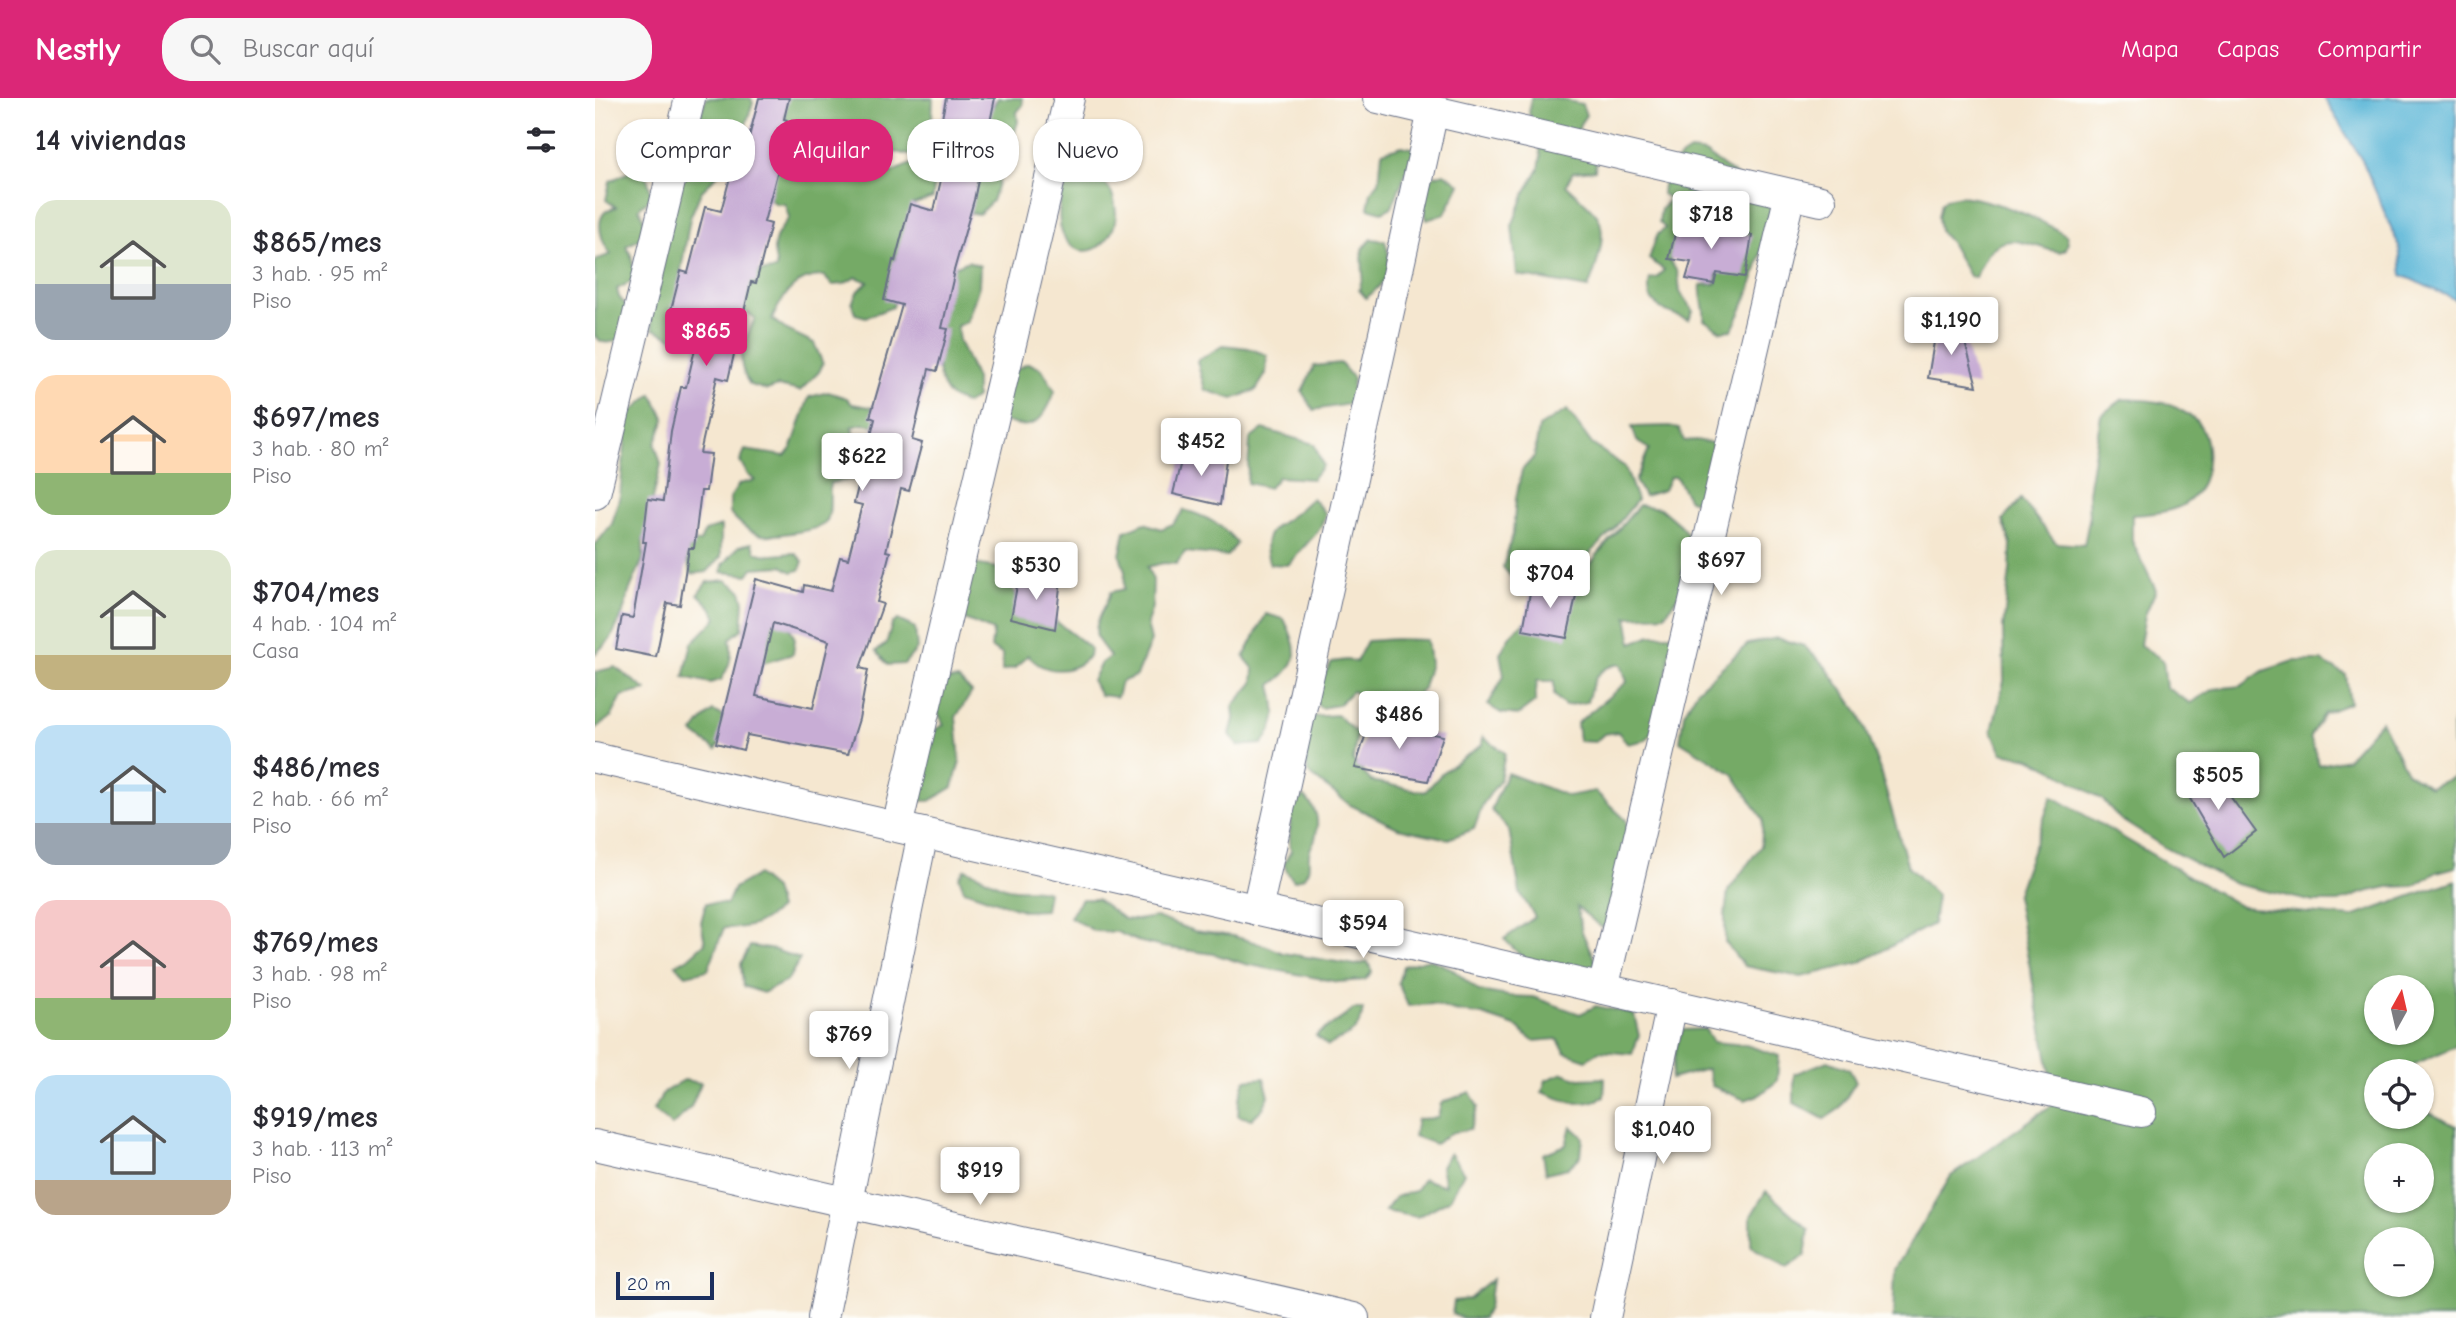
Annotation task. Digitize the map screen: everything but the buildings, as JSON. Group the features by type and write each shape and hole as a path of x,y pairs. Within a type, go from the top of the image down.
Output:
{"street":[{"path":"595,495 690,98"},
{"path":"823,1318 847,1203 910,830 1069,98"},
{"path":"1378,98 1821,201"},
{"path":"1257,910 1433,111"},
{"path":"1603,989 1790,194"},
{"path":"595,758 2141,1112"},
{"path":"1605,1318 1672,1004"},
{"path":"595,1145 1354,1318"}],"green space":[{"path":"706,98 751,98 753,103 748,119 699,119"},
{"path":"778,98 933,98 932,119 907,119 907,155 893,153 893,119 785,119 786,113 778,104"},
{"path":"998,98 1022,98 1023,105 1017,112 1018,119 985,119"},
{"path":"1531,98 1554,98 1582,104 1586,115 1578,133 1596,159 1595,170 1573,172 1566,185 1595,213 1601,225 1599,253 1588,288 1517,275 1512,226 1525,193 1539,169 1541,156 1536,123 1529,114"},
{"path":"1402,146 1415,149 1392,207 1382,212 1368,208 1371,192 1379,182 1382,152"},
{"path":"1690,151 1705,153 1776,204 1767,220 1754,279 1732,330 1721,331 1704,320 1701,294 1701,285 1716,284 1718,269 1712,214 1722,209 1722,202 1701,196 1695,198 1694,212 1683,220 1675,239 1670,261 1678,273 1680,292 1693,311 1689,320 1659,307 1650,296 1650,279 1657,278 1664,270 1649,259 1657,235 1665,228 1659,222 1661,209 1670,199 1662,194 1664,180 1673,164"},
{"path":"907,166 907,182 934,184 933,198 911,205 907,246 895,256 899,281 893,307 866,317 855,314 852,303 857,292 868,282 856,277 844,284 832,285 824,276 806,279 792,288 781,302 772,319 785,329 814,343 823,364 819,372 800,391 778,386 767,390 750,385 742,367 744,344 755,318 739,307 754,272 776,270 776,238 789,218 785,204 777,204 763,195 769,176 769,182 893,182 893,171"},
{"path":"1444,173 1460,184 1445,214 1427,220 1422,200 1431,177"},
{"path":"616,178 616,182 648,182 652,197 639,208 645,222 642,238 626,246 631,255 635,275 631,282 617,289 619,297 629,309 624,337 605,342 595,336 595,263 611,254 605,245 600,227 605,212 616,207 606,200 610,181"},
{"path":"680,182 710,182 701,192 690,218 676,300 690,326 677,340 653,329 647,304"},
{"path":"970,182 999,182 992,201 979,214 960,212"},
{"path":"1070,182 1102,182 1113,197 1115,222 1108,238 1094,249 1078,250 1070,245 1062,233 1060,202"},
{"path":"1961,196 2015,210 2041,222 2066,235 2066,249 2060,252 2022,242 2004,242 1988,253 1975,278 1969,276 1950,242 1940,231 1938,217 1941,203 1946,199"},
{"path":"1372,239 1385,241 1389,266 1380,286 1366,298 1359,290 1363,275 1362,249"},
{"path":"968,261 980,266 979,286 967,322 957,326 959,341 976,379 976,397 967,404 950,396 941,383 937,352 947,270"},
{"path":"1224,345 1248,348 1267,355 1266,374 1256,390 1233,399 1205,390 1197,361"},
{"path":"1028,363 1042,369 1055,391 1042,417 1034,423 1016,425 980,411 985,385"},
{"path":"1340,363 1353,378 1350,404 1314,410 1302,392 1314,366"},
{"path":"828,392 847,398 852,404 889,410 885,428 864,424 851,427 867,460 859,478 830,483 829,514 822,525 776,535 753,532 730,513 730,498 739,484 755,480 748,475 740,461 745,450 785,456 792,447 809,397"},
{"path":"652,394 665,419 655,444 661,464 643,542 643,559 610,640 595,654 595,545 612,524 620,495 628,415"},
{"path":"2123,399 2145,400 2176,407 2201,426 2207,450 2202,483 2190,500 2169,510 2132,515 2132,541 2156,590 2145,615 2140,645 2163,660 2166,687 2190,703 2214,689 2241,686 2263,671 2293,661 2321,661 2346,675 2350,703 2324,713 2310,736 2319,765 2347,759 2381,721 2407,772 2430,787 2454,777 2452,725 2456,705 2456,867 2437,872 2414,886 2388,887 2339,902 2314,902 2235,884 2164,847 2120,819 2103,800 2055,771 2030,758 2002,753 1992,731 2004,681 2003,628 2010,571 2011,545 2003,520 2021,499 2056,543 2084,545 2089,520 2088,492 2101,415"},
{"path":"1567,410 1592,444 1625,467 1637,500 1613,530 1577,567 1543,581 1513,579 1503,567 1513,533 1522,470 1534,457 1539,427"},
{"path":"1632,427 1679,428 1684,441 1712,443 1715,460 1709,473 1710,490 1705,504 1689,500 1676,477 1670,477 1664,490 1644,496 1635,481 1649,449 1637,441"},
{"path":"1263,429 1314,444 1323,465 1312,479 1278,477 1269,488 1247,483 1250,439"},
{"path":"1312,498 1326,514 1319,530 1288,565 1270,564 1266,546 1270,533"},
{"path":"1639,505 1660,508 1680,525 1700,549 1689,579 1665,615 1627,617 1632,643 1651,635 1673,635 1658,723 1646,740 1628,744 1618,732 1604,734 1595,742 1579,741 1577,723 1627,682 1621,664 1606,668 1597,676 1587,702 1565,706 1554,695 1554,681 1537,681 1535,702 1518,715 1501,713 1488,705 1504,676 1500,654 1509,637 1530,616 1572,590"},
{"path":"1184,510 1213,522 1237,543 1227,556 1185,552 1176,564 1164,563 1147,567 1153,580 1152,607 1147,623 1151,641 1136,676 1121,682 1117,697 1100,695 1092,680 1101,663 1110,657 1096,631 1111,592 1124,589 1125,572 1120,555 1125,531 1145,523 1161,529 1173,524"},
{"path":"721,526 721,557 707,572 692,574 684,541 700,542 705,531"},
{"path":"752,543 756,552 761,554 795,553 803,561 800,570 792,572 782,566 753,568 748,575 722,572 723,565 739,546"},
{"path":"974,564 997,568 1015,593 1016,608 1053,619 1090,648 1089,656 1075,666 1059,670 1042,666 1028,655 1015,668 1002,671 1002,654 991,648 993,631 962,618 956,601"},
{"path":"726,580 741,590 744,602 742,629 730,639 731,656 727,670 721,680 710,683 684,677 692,643 717,618 711,607 698,594 707,582"},
{"path":"1266,614 1284,619 1293,640 1295,656 1288,671 1271,685 1275,716 1268,737 1262,744 1238,746 1230,734 1234,719 1233,706 1253,683 1254,669 1244,657"},
{"path":"756,620 787,621 795,639 793,654 760,664"},
{"path":"898,620 915,628 917,649 904,664 888,665 876,651 886,644 892,624"},
{"path":"1777,638 1804,646 1825,666 1859,713 1880,770 1908,867 1937,895 1933,924 1859,963 1801,977 1744,966 1725,942 1728,891 1761,846 1763,819 1733,774 1680,741 1684,713 1698,689 1748,644"},
{"path":"1427,640 1430,663 1423,688 1400,716 1390,719 1376,717 1364,709 1365,697 1352,691 1338,705 1321,708 1314,702 1315,689 1332,662 1356,662 1367,641"},
{"path":"615,667 646,690 622,696 612,716 595,729 595,672"},
{"path":"958,679 972,692 956,717 960,761 953,787 930,801 913,801 932,731 944,725 935,706 946,680"},
{"path":"713,711 722,715 728,730 716,750 693,733"},
{"path":"1337,715 1357,733 1353,761 1371,781 1425,792 1444,771 1482,745 1483,737 1505,753 1500,780 1483,804 1474,829 1448,839 1398,828 1350,805 1308,773 1304,744 1309,717"},
{"path":"1507,773 1568,796 1595,791 1626,820 1632,853 1632,925 1601,927 1577,907 1582,932 1599,969 1552,969 1524,959 1504,939 1535,917 1520,893 1509,830 1491,810"},
{"path":"1304,796 1316,815 1316,832 1308,871 1304,877 1294,881 1284,863 1291,851 1292,804"},
{"path":"2052,796 2242,907 2352,917 2456,880 2456,1046 2426,1059 2364,1059 2364,1129 2434,1129 2434,1115 2456,1126 2456,1318 1893,1318 1895,1269 1951,1176 2056,1102 2016,896"},
{"path":"965,869 1008,888 1048,892 1045,910 1025,911 964,890 959,877"},
{"path":"757,875 774,889 779,909 754,925 724,928 708,970 686,975 675,964 687,959 705,943 701,922 706,903 727,904 734,888"},
{"path":"1082,899 1097,899 1124,919 1156,917 1194,931 1233,936 1283,953 1356,965 1368,962 1372,972 1365,980 1338,982 1245,964 1214,954 1162,947 1137,941 1117,932 1094,931 1070,917"},
{"path":"750,946 775,950 800,959 787,981 763,993 743,986 741,964"},
{"path":"1429,959 1451,968 1479,991 1533,997 1580,1014 1596,1006 1634,1014 1639,1036 1632,1054 1599,1051 1586,1060 1566,1053 1557,1039 1533,1041 1515,1026 1482,1015 1454,1011 1433,1004 1408,1006 1398,983 1403,966"},
{"path":"1353,1009 1363,1009 1359,1024 1351,1033 1328,1046 1316,1036 1344,1017"},
{"path":"1705,1029 1713,1042 1746,1045 1779,1056 1777,1081 1761,1094 1745,1100 1712,1086 1707,1069 1671,1079 1676,1046 1683,1030"},
{"path":"1828,1061 1849,1069 1856,1082 1839,1109 1824,1119 1794,1103 1794,1074"},
{"path":"1563,1073 1579,1079 1605,1078 1604,1097 1580,1103 1542,1092 1546,1080"},
{"path":"1264,1078 1269,1096 1263,1108 1252,1119 1238,1116 1245,1080"},
{"path":"684,1080 701,1083 691,1107 672,1126 653,1110 664,1092"},
{"path":"1470,1092 1478,1107 1470,1129 1451,1133 1435,1144 1414,1136 1417,1119 1438,1118 1441,1103"},
{"path":"1571,1126 1583,1137 1581,1156 1568,1168 1546,1173 1543,1154 1566,1145"},
{"path":"1450,1153 1464,1173 1449,1200 1417,1217 1385,1211 1395,1197 1415,1191 1423,1179 1445,1186 1441,1166"},
{"path":"1766,1191 1809,1230 1805,1256 1786,1268 1751,1246 1751,1216"},
{"path":"1492,1280 1488,1308 1483,1318 1463,1318 1452,1314 1454,1301 1469,1299"}],"water":[{"path":"2324,98 2456,98 2456,300 2402,275 2399,246 2363,162"}]}
